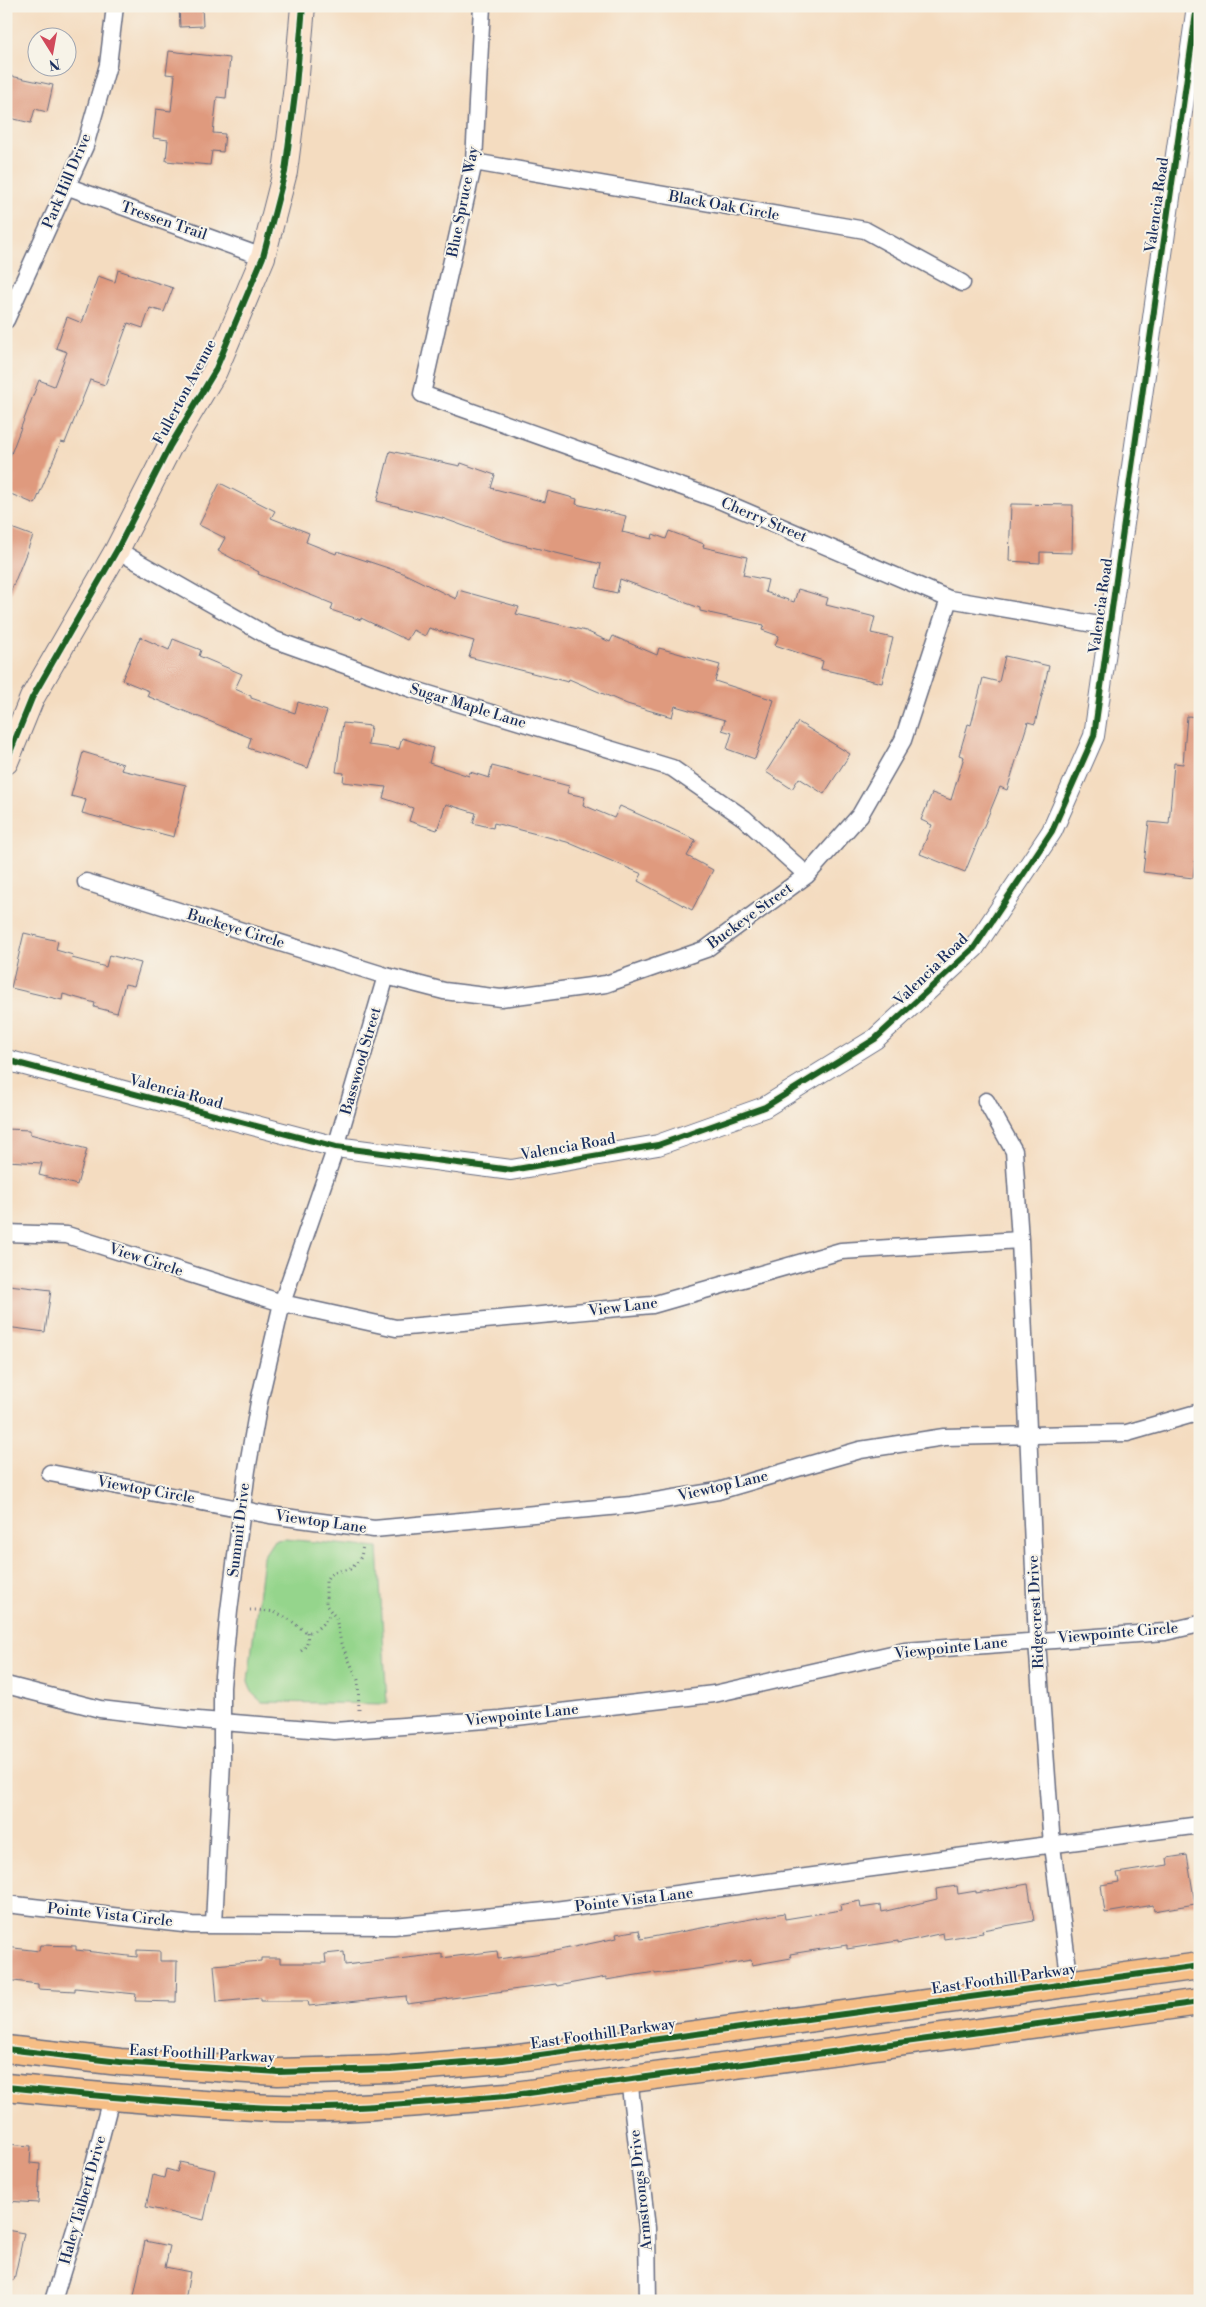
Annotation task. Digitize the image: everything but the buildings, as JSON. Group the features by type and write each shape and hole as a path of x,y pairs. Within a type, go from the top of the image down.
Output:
{"main road":[{"name":"Fullerton Avenue","path":"6,762 32,698 117,550 170,446 215,371 263,257 285,172 296,86 303,6"},
{"name":"East Foothill Parkway","path":"6,2049 120,2062 278,2072 391,2069 503,2060 1200,1966"},
{"path":"6,2086 111,2098 277,2108 393,2105 507,2096 1200,2002"}],"street":[{"name":"Park Hill Drive","path":"6,320 85,146 108,65 115,6"},
{"name":"Blue Spruce Way","path":"422,394 474,162 482,6"},
{"name":"Valencia Road","path":"6,1060 336,1146 511,1170 658,1145 765,1107 875,1039 974,948 1052,831 1094,736 1197,6"},
{"name":"Black Oak Circle","path":"474,162 865,230 962,283"},
{"name":"Tressen Trail","path":"66,186 263,257"},
{"name":"Cherry Street","path":"422,394 719,500 949,599 1110,627"},
{"name":"Sugar Maple Lane","path":"117,550 275,640 412,689 672,768 744,818 807,875"},
{"name":"Buckeye Street","path":"386,976 444,991 501,998 606,984 706,949 807,875 860,815 903,740 949,599"},
{"name":"Buckeye Circle","path":"86,882 386,976"},
{"name":"Basswood Street","path":"336,1146 386,976"},
{"name":"Ridgecrest Drive","path":"986,1101 1014,1151 1020,1240 1037,1641 1052,1846 1070,1983"},
{"name":"Summit Drive","path":"214,1924 222,1761 221,1721 229,1611 242,1508 259,1402 282,1303 336,1146"},
{"name":"View Circle","path":"6,1233 67,1235 282,1303"},
{"name":"View Lane","path":"282,1303 396,1328 652,1305 841,1251 1020,1240"},
{"name":"Viewtop Lane","path":"242,1508 270,1515 374,1529 631,1505 718,1491 860,1450 944,1437 1027,1437 1127,1433 1200,1412"},
{"name":"Viewtop Circle","path":"50,1472 242,1508"},
{"name":"Viewpointe Circle","path":"1037,1641 1165,1632 1200,1624"},
{"name":"Viewpointe Lane","path":"6,1685 100,1709 334,1731 500,1719 714,1694 905,1651 1037,1641"},
{"name":"Pointe Vista Lane","path":"214,1924 403,1925 564,1909 1200,1825"},
{"name":"Pointe Vista Circle","path":"6,1904 192,1924 214,1924"},
{"name":"Armstrongs Drive","path":"629,2079 647,2228 648,2301"},
{"name":"Haley Talbert Drive","path":"52,2301 88,2187 111,2098"}],"path":[{"path":"359,1710 358,1680 340,1642 336,1618 326,1605 326,1581 329,1575 334,1572 350,1569 356,1564 361,1557 363,1545"},
{"path":"250,1610 281,1614 303,1632 319,1627 331,1613"},
{"path":"301,1651 305,1648 308,1640 307,1631"}],"green space":[{"path":"285,1539 378,1548 387,1704 262,1702 253,1694 248,1681 263,1557 274,1540"}],"cycle path":[{"path":"6,762 32,698 117,550 170,446 215,371 263,257 285,172 296,86 303,6"},
{"path":"6,1060 336,1147 511,1170 658,1145 765,1107 875,1039 974,948 1052,831 1094,736 1197,6"},
{"path":"6,2049 120,2062 278,2072 391,2069 503,2060 1200,1966"},
{"path":"6,2087 140,2099 275,2108 333,2108 420,2103 507,2096 1200,2002"}]}
